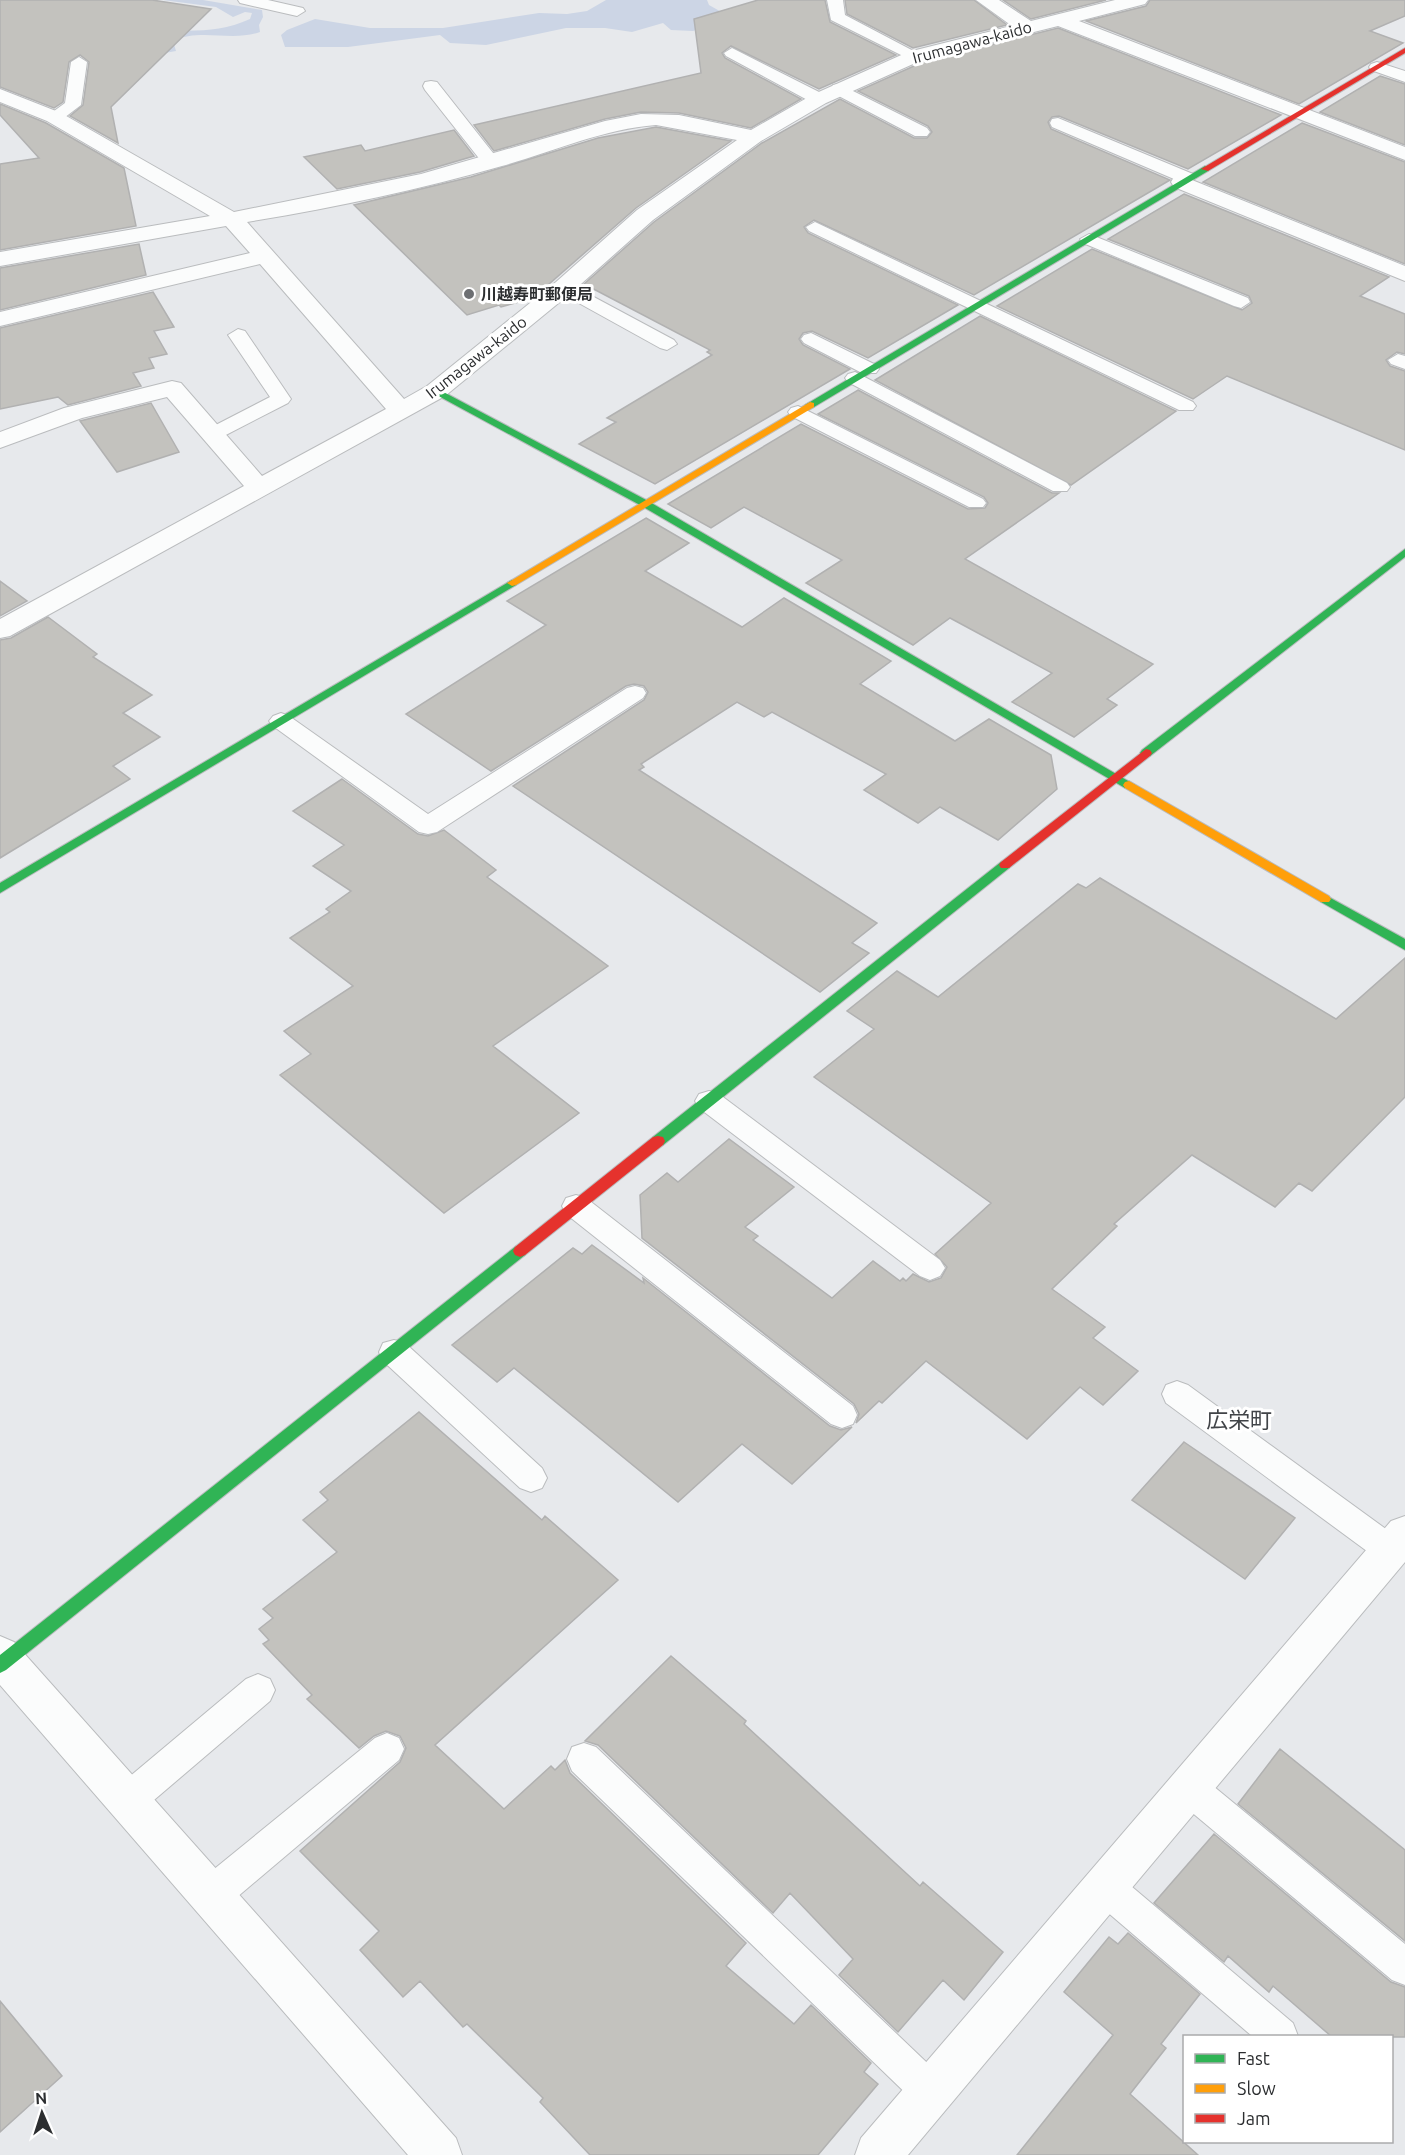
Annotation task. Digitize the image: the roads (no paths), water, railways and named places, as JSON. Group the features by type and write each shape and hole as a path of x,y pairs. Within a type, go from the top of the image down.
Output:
{"street":[{"path":"986,0 1028,28"},
{"name":"Irumagawa-kaido","path":"0,630 436,391 564,288 645,215 754,137 829,94 915,56 1138,0"},
{"path":"1060,20 1405,154"},
{"path":"0,889 1405,50"},
{"path":"0,95 54,117 233,220 401,411"},
{"path":"0,259 94,239 233,220 351,196 491,162 610,126 640,120 659,119 754,137"},
{"path":"1184,180 1405,274"},
{"path":"0,319 266,256"},
{"path":"0,441 74,413 172,388 260,489"},
{"path":"436,391 644,503 1405,945"},
{"path":"439,2155 128,1800 2,1661 394,1352 1115,777 1405,552"},
{"path":"878,2155 1398,1542"}],"lane":[{"path":"246,0 297,11"},
{"path":"835,0 837,17 915,56"},
{"path":"732,53 921,132"},
{"path":"54,117 73,105 79,62"},
{"path":"1377,67 1405,77"},
{"path":"430,86 491,162"},
{"path":"1058,123 1184,180"},
{"path":"815,227 980,304 1186,406"},
{"path":"1089,239 1241,302"},
{"path":"564,288 667,344"},
{"path":"213,434 281,399 237,335"},
{"path":"811,339 862,374 1060,487"},
{"path":"798,412 976,503"},
{"path":"281,721 428,826 635,693"},
{"path":"709,1101 930,1268"},
{"path":"576,1206 843,1415"},
{"path":"394,1352 531,1478"},
{"path":"1178,1394 1398,1542"},
{"path":"128,1800 258,1690"},
{"path":"210,1896 387,1749"},
{"path":"584,1759 931,2092"},
{"path":"1188,1788 1405,1966"},
{"path":"1105,1887 1278,2035"}],"place":[{"name":"川越寿町郵便局","path":"469,294"}],"district":[{"name":"広栄町","path":"1239,1419"}]}
